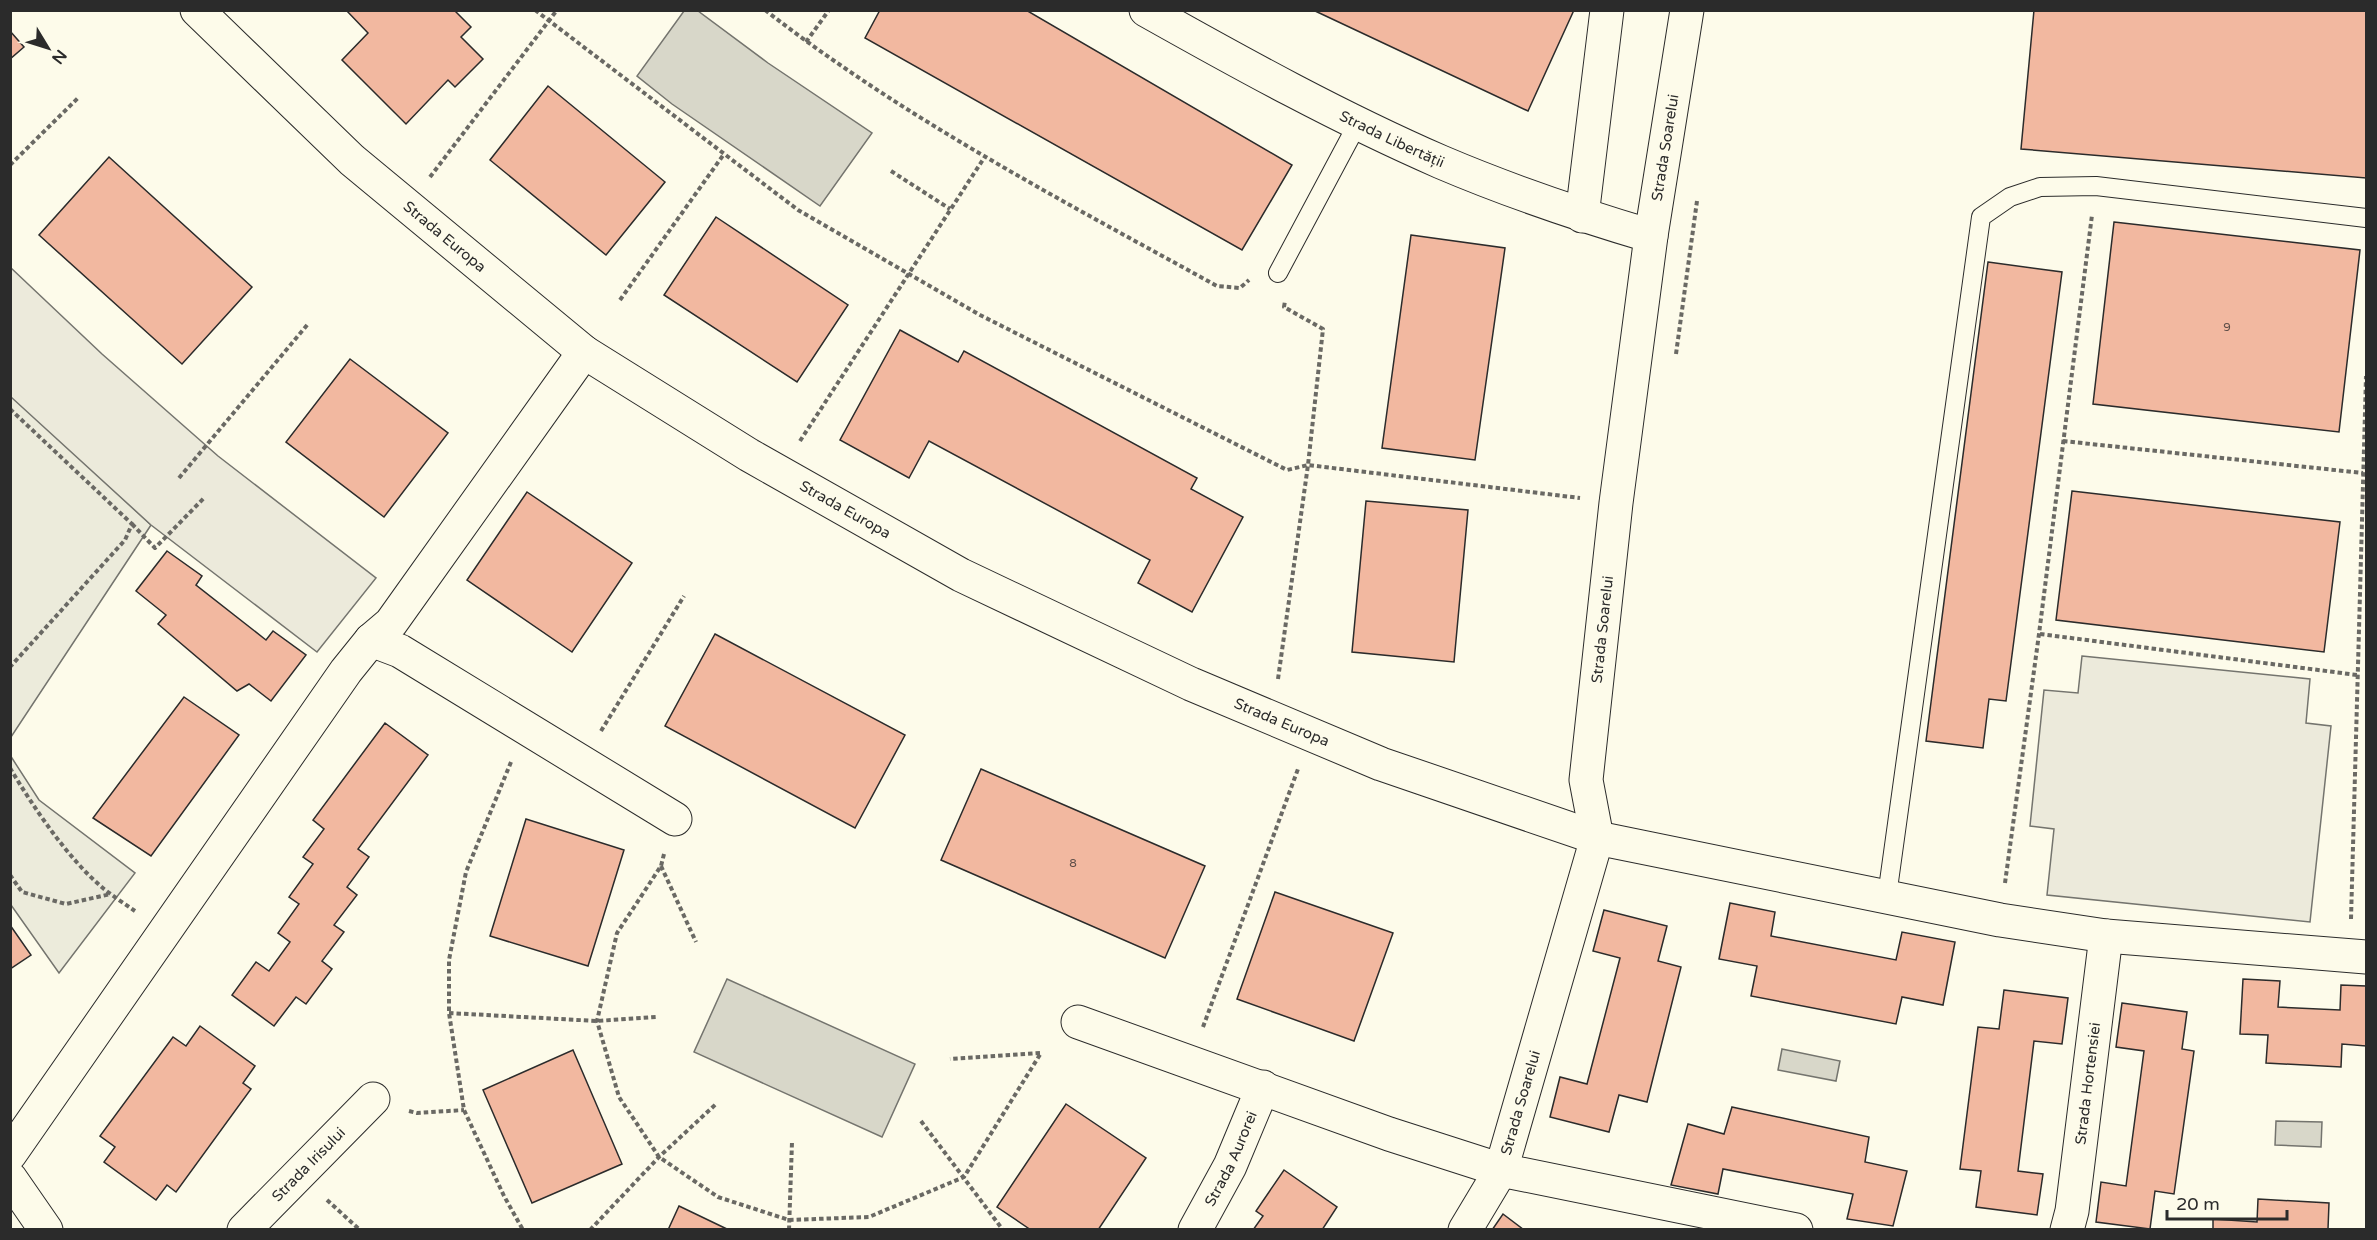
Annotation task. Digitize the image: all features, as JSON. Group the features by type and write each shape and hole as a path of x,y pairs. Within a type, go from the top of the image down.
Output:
{"street":[{"name":"Strada Europa","path":"197,10 352,160 584,352 780,472 961,575 1191,684 1381,764 1597,838 2000,920 2106,936 2358,956"},
{"name":"Strada Libertății","path":"1146,10 1358,123 1441,162 1582,216 1651,236"},
{"path":"1582,216 1607,10"},
{"name":"Strada Soarelui","path":"1465,1230 1501,1170 1597,838 1586,780 1616,503 1651,236 1687,10"},
{"path":"10,1154 346,671 371,640 391,622 584,352"},
{"path":"371,640 400,651 675,819"},
{"name":"Strada Hortensiei","path":"2067,1230 2072,1210 2106,936"},
{"path":"1078,1022 1389,1134 1501,1170 1796,1230"},
{"name":"Strada Aurorei","path":"1195,1230 1230,1166 1263,1087"},
{"name":"Strada Irisului","path":"244,1230 373,1099"},
{"path":"10,1178 46,1230"}],"lane":[{"path":"1278,273 1358,123"},
{"path":"1887,896 1981,217 2010,197 2040,187 2096,186 2367,218"}],"path":[{"path":"535,10 798,210 980,315 1287,470 1308,465 1616,503"},
{"path":"408,207 557,10"},
{"path":"765,10 806,42 984,158 1217,286 1240,288 1252,277"},
{"path":"806,42 829,10"},
{"path":"10,165 78,98"},
{"path":"620,300 724,154"},
{"path":"780,472 984,158"},
{"path":"891,171 950,209"},
{"path":"2000,920 2096,186"},
{"path":"1675,364 1698,199"},
{"path":"1272,718 1308,465 1323,329 1284,307 1286,298"},
{"path":"179,477 308,324"},
{"path":"2358,956 2351,917 2367,376"},
{"path":"10,409 155,548 204,498"},
{"path":"2063,441 2363,473"},
{"path":"10,667 125,540 132,524"},
{"path":"582,762 684,596"},
{"path":"2039,634 2357,675"},
{"path":"523,1230 504,1196 464,1110 449,1013 449,960 466,872 525,728"},
{"path":"1191,1062 1310,734"},
{"path":"10,768 26,795 61,843 111,894 165,931"},
{"path":"675,819 660,866 617,933 597,1021 619,1096 659,1157 718,1197 789,1220 869,1217 964,1177 1041,1053 950,1059"},
{"path":"1278,826 1286,829"},
{"path":"660,866 696,942"},
{"path":"10,875 22,892 66,904 111,894"},
{"path":"2339,916 2359,918"},
{"path":"449,1013 597,1021 656,1017"},
{"path":"373,1099 417,1113 464,1110"},
{"path":"590,1230 659,1157 716,1104"},
{"path":"921,1121 1003,1230"},
{"path":"789,1230 792,1142"},
{"path":"299,1176 360,1230"}],"shaded area":[{"path":"684,11 698,11 768,63 872,133 820,206 672,104 637,76"},
{"path":"10,267 102,354 218,456 376,578 317,652 151,525 11,397"},
{"path":"11,394 151,525 11,737"},
{"path":"2082,656 2310,679 2306,723 2331,726 2310,922 2047,895 2054,829 2030,826 2044,690 2078,693"},
{"path":"10,755 39,800 135,873 59,973 11,905"},
{"path":"727,979 915,1064 882,1137 694,1052"},
{"path":"1782,1049 1840,1061 1836,1081 1778,1070"},
{"path":"2276,1121 2322,1122 2321,1147 2275,1145"}],"building":[{"path":"346,10 454,10 471,27 461,37 483,59 455,87 448,80 406,124 342,60 368,33"},
{"path":"880,10 1026,10 1292,165 1242,250 865,38"},
{"path":"1313,10 1574,10 1528,111"},
{"path":"2034,10 2366,10 2366,178 2021,149"},
{"path":"10,31 24,47 10,59"},
{"path":"548,86 665,182 606,255 490,160"},
{"path":"109,157 252,287 182,364 39,235"},
{"path":"716,217 848,305 797,382 664,295"},
{"path":"2114,222 2360,250 2339,432 2093,404"},
{"path":"1411,235 1505,248 1475,460 1382,448"},
{"path":"1988,262 2062,272 2006,701 1989,699 1983,748 1926,741"},
{"path":"900,330 958,362 964,351 1197,478 1191,489 1243,517 1192,612 1138,583 1150,560 929,441 909,478 840,440"},
{"path":"350,359 448,433 384,517 286,442"},
{"path":"2072,491 2340,522 2324,652 2056,620"},
{"path":"527,492 632,563 572,652 467,580"},
{"path":"1366,501 1468,510 1454,662 1352,652"},
{"path":"167,551 202,576 196,585 266,640 273,631 306,655 271,701 249,684 237,691 158,624 166,615 136,591"},
{"path":"715,634 905,735 855,828 665,726"},
{"path":"184,697 239,735 151,856 93,818"},
{"path":"385,723 428,755 358,849 369,857 347,887 357,895 334,925 344,932 322,961 332,969 306,1004 296,997 274,1026 232,995 256,962 269,971 290,942 278,933 299,904 289,897 313,864 303,857 324,829 313,820"},
{"path":"981,769 1205,866 1165,958 941,860"},
{"path":"526,819 624,850 588,966 490,936"},
{"path":"1275,892 1393,933 1354,1041 1237,999"},
{"path":"1730,903 1775,912 1771,936 1896,960 1902,932 1955,942 1943,1005 1902,997 1896,1024 1751,996 1757,966 1719,959"},
{"path":"1604,910 1667,926 1658,961 1681,967 1647,1102 1619,1095 1609,1132 1550,1117 1560,1077 1587,1084 1620,958 1593,951"},
{"path":"10,925 31,955 10,969"},
{"path":"2243,979 2280,981 2278,1007 2340,1010 2341,985 2366,986 2366,1046 2342,1044 2341,1067 2266,1063 2268,1035 2240,1034"},
{"path":"2004,990 2068,998 2062,1044 2034,1041 2018,1171 2043,1174 2037,1215 1976,1207 1981,1171 1960,1169 1978,1027 1999,1029"},
{"path":"2122,1003 2187,1012 2182,1049 2194,1051 2174,1194 2155,1191 2150,1229 2096,1222 2101,1182 2126,1186 2144,1051 2116,1047"},
{"path":"200,1026 255,1066 243,1083 251,1089 176,1192 167,1185 156,1200 104,1162 115,1147 100,1136 173,1037 186,1046"},
{"path":"573,1050 622,1164 532,1203 483,1090"},
{"path":"1066,1104 1146,1158 1098,1230 1031,1230 997,1207"},
{"path":"1732,1107 1869,1137 1865,1162 1907,1171 1893,1226 1847,1219 1853,1194 1723,1169 1718,1194 1671,1185 1688,1124 1724,1134"},
{"path":"1284,1170 1337,1207 1322,1230 1253,1230 1263,1216 1256,1211"},
{"path":"2258,1199 2329,1203 2328,1229 2340,1230 2213,1230 2213,1219 2257,1222"},
{"path":"679,1206 729,1230 668,1230"},
{"path":"1503,1214 1524,1230 1492,1230"}]}
